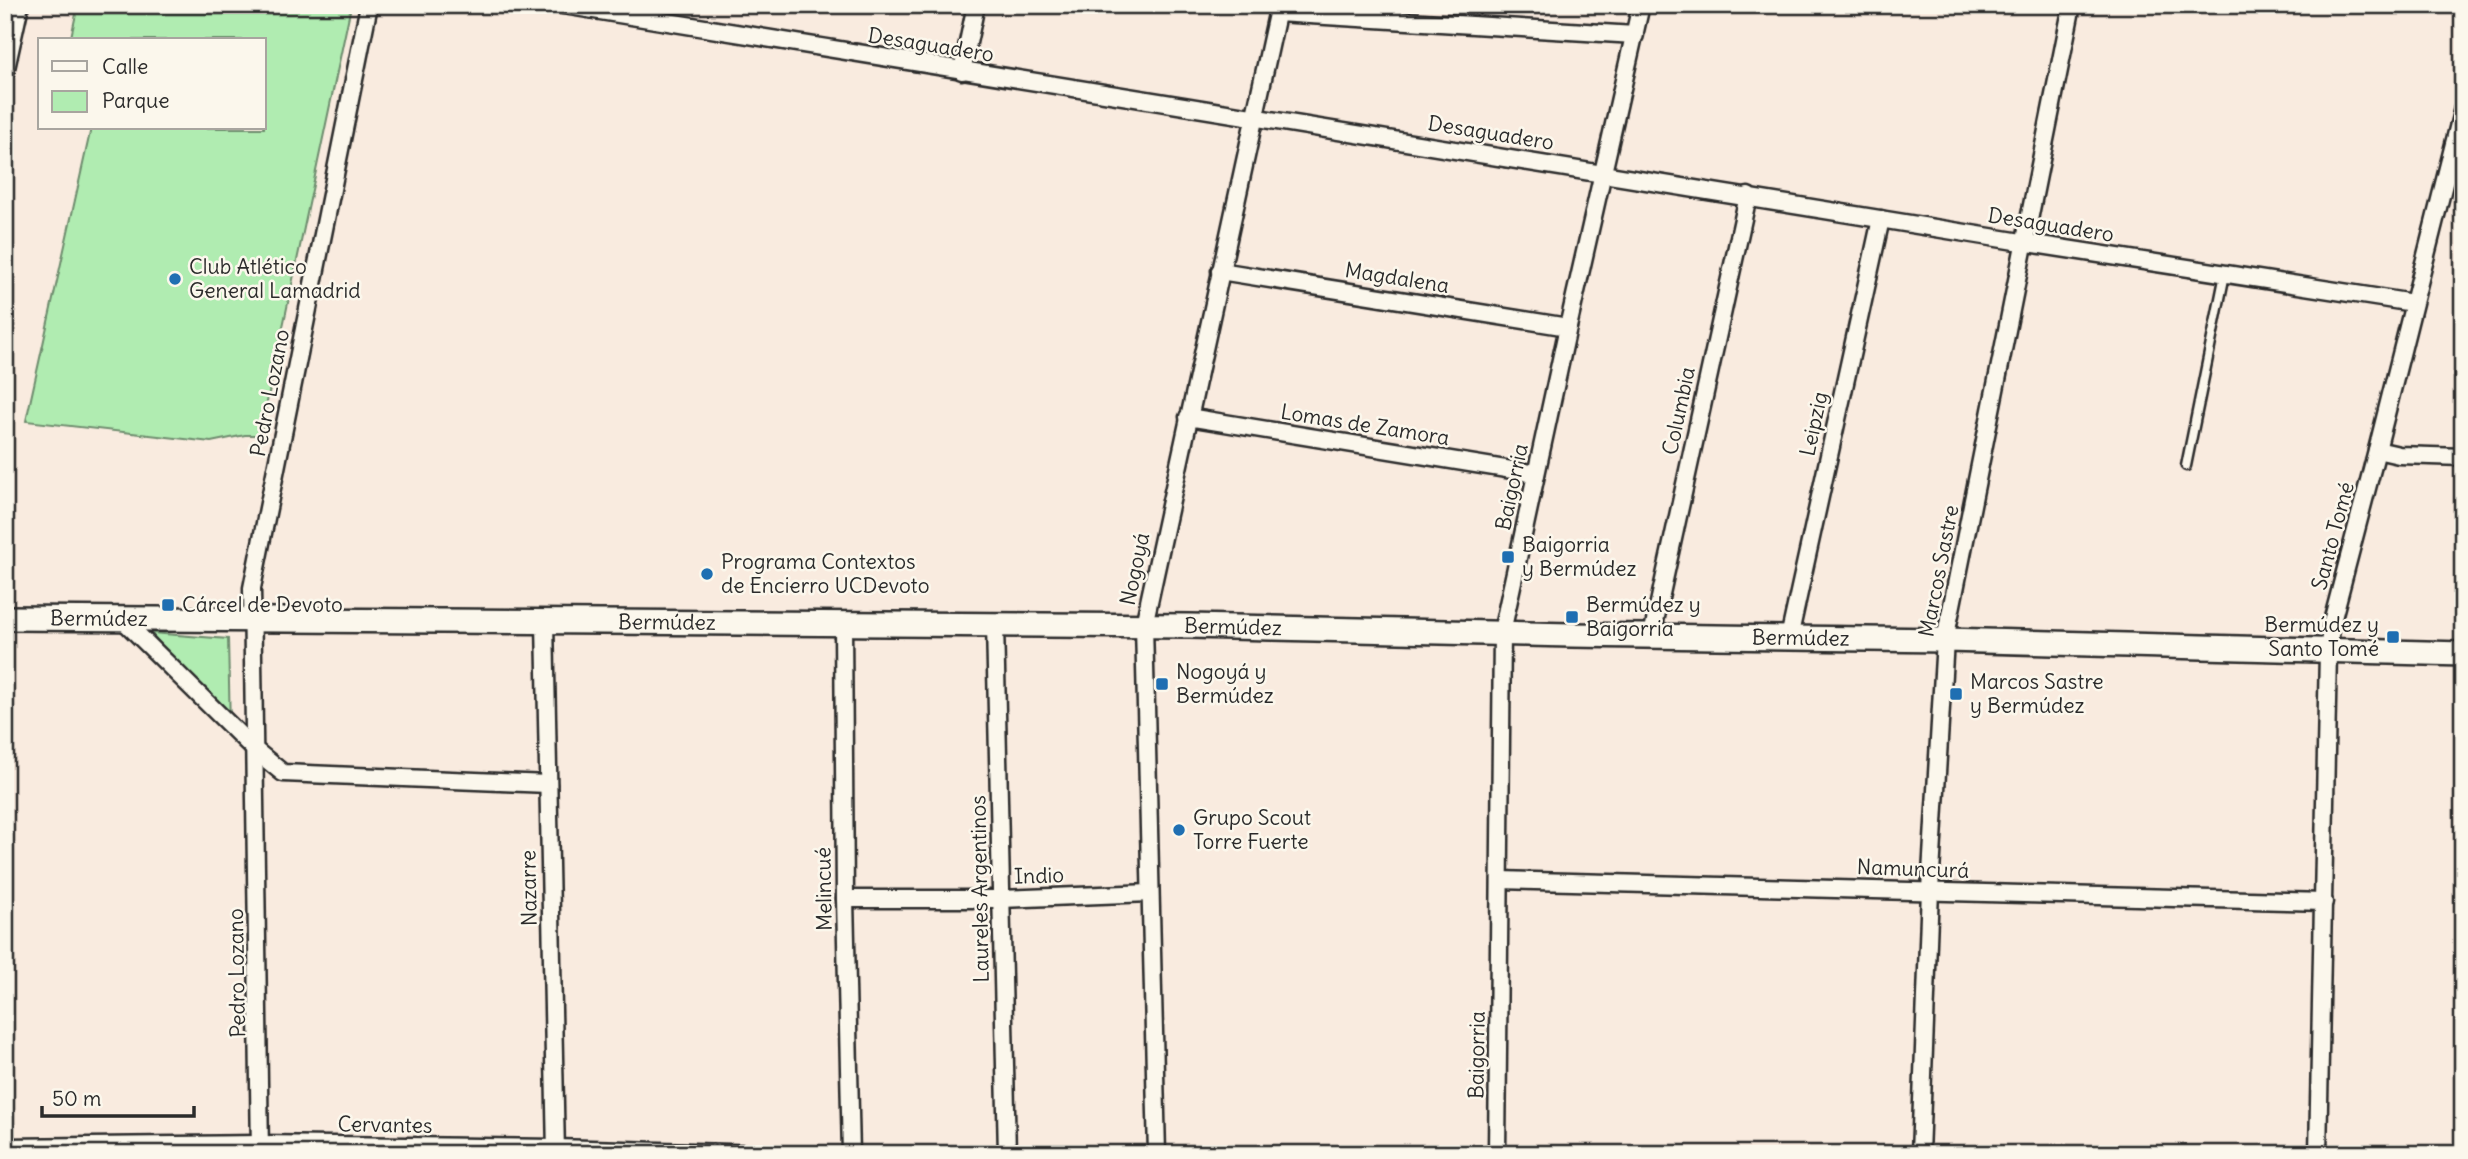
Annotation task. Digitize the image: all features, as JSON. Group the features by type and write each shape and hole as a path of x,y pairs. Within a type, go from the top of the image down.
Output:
{"street":[{"path":"5,73 8,43 20,5"},
{"name":"Pedro Lozano","path":"260,1149 252,588 369,5"},
{"name":"Desaguadero","path":"563,5 645,12 961,71 2413,303"},
{"path":"961,71 976,5"},
{"name":"Baigorria","path":"1497,1154 1502,632 1641,5"},
{"name":"Marcos Sastre","path":"1920,1154 1930,890 1945,640 2071,5"},
{"path":"1278,9 1635,35"},
{"name":"Nogoyá","path":"1157,1154 1144,625 1278,9"},
{"name":"Santo Tomé","path":"2318,1154 2328,651 2332,622 2463,108"},
{"name":"Columbia","path":"1652,635 1748,196"},
{"name":"Leipzig","path":"1789,638 1881,219"},
{"name":"Magdalena","path":"1220,271 1568,327"},
{"name":"Lomas de Zamora","path":"1188,418 1536,474"},
{"path":"2378,450 2399,455 2463,457"},
{"name":"Bermúdez","path":"5,618 1144,625 1945,640 2463,654"},
{"path":"123,620 255,751 282,773 548,785"},
{"name":"Nazarre","path":"545,622 556,1151"},
{"name":"Melincué","path":"844,624 845,899 851,1154"},
{"name":"Laureles Argentinos","path":"995,624 1007,1154"},
{"name":"Namuncurá","path":"1501,880 2324,902"},
{"name":"Indio","path":"845,899 1001,899 1150,893"},
{"name":"Cervantes","path":"5,1147 764,1154"}],"lane":[{"path":"2186,466 2225,273"}],"green space":[{"name":"Club Atlético General Lamadrid","path":"78,5 351,6 260,435 245,435 211,442 26,421 91,130 266,130 266,38 71,37"},
{"path":"151,633 228,639 230,727"}],"place":[{"name":"Club Atlético General Lamadrid","path":"175,279"},
{"name":"Baigorria y Bermúdez","path":"1508,557"},
{"name":"Programa Contextos de Encierro UCDevoto","path":"707,574"},
{"name":"Cárcel de Devoto","path":"168,605"},
{"name":"Bermúdez y Baigorria","path":"1572,617"},
{"name":"Bermúdez y Santo Tomé","path":"2393,637"},
{"name":"Nogoyá y Bermúdez","path":"1162,684"},
{"name":"Marcos Sastre y Bermúdez","path":"1956,694"},
{"name":"Grupo Scout Torre Fuerte","path":"1179,830"}]}
